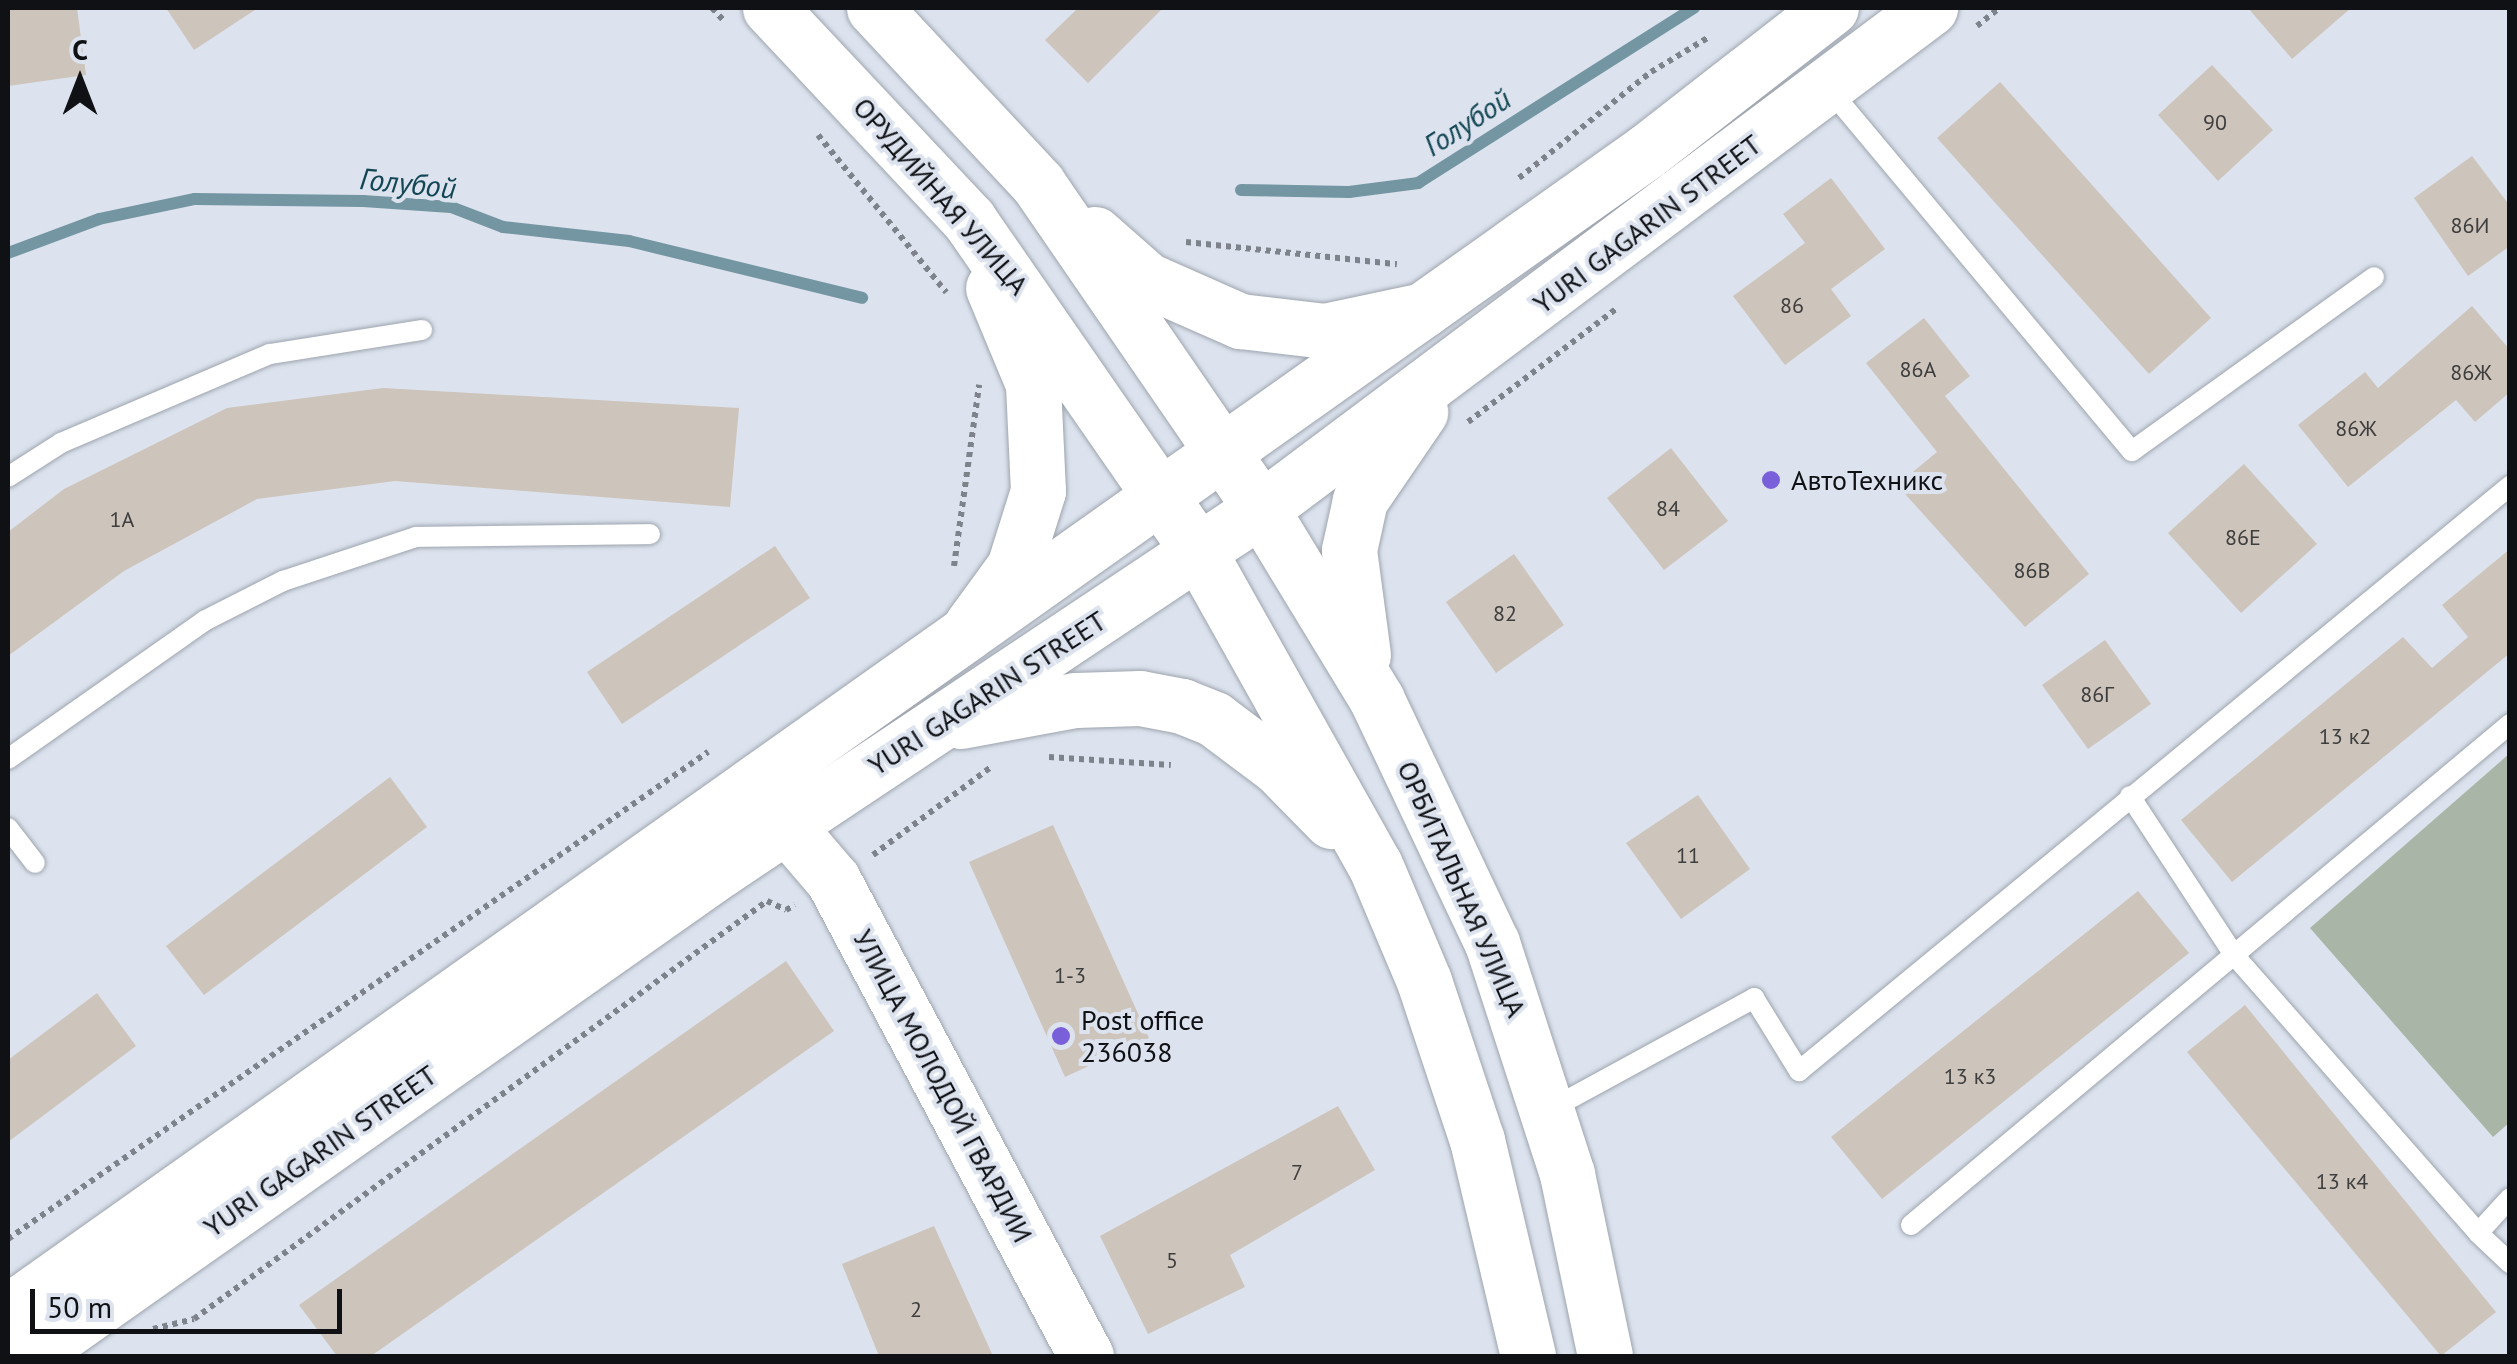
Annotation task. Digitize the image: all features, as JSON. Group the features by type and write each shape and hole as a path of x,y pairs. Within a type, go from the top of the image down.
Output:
{"main road":[{"path":"874,8 1038,184 1147,280 1240,321 1325,331 1417,288"},
{"name":"YURI GAGARIN STREET","path":"8,1312 1225,452 1417,288 1831,8"},
{"name":"YURI GAGARIN STREET","path":"29,1356 786,825 1262,509 1828,89 1950,19"},
{"name":"ОРУДИЙНАЯ УЛИЦА","path":"753,22 969,220 1199,552"},
{"path":"1038,184 1225,452"},
{"path":"960,642 1025,539 1040,435 1033,384 969,220"},
{"path":"1377,700 1352,600 1349,550 1360,500 1388,450 1464,359"},
{"name":"ОРБИТАЛЬНАЯ УЛИЦА","path":"1225,452 1377,700 1492,943 1548,1110 1605,1356"},
{"path":"1199,552 1375,865 1472,1125 1528,1356"},
{"path":"938,725 1075,700 1140,698 1182,706 1214,719 1278,767 1375,865"},
{"name":"УЛИЦА МОЛОДОЙ ГВАРДИИ","path":"786,825 833,880 1086,1356"}],"lane":[{"path":"1828,89 2132,451 2374,277"},
{"path":"8,476 62,443 270,354 422,330"},
{"path":"1548,1110 1754,998 1799,1071 2510,486"},
{"path":"8,759 204,621 283,581 416,538 650,534"},
{"path":"1911,1225 2510,724"},
{"path":"2130,796 2234,955 2478,1233 2510,1263"},
{"path":"8,828 35,863"},
{"path":"2478,1233 2510,1198"}],"path":[{"path":"712,8 753,22"},
{"path":"1950,19 1999,8"},
{"path":"1516,180 1651,72 1728,26"},
{"path":"810,126 960,308"},
{"path":"1176,241 1417,288"},
{"path":"1450,436 1623,304"},
{"path":"953,576 980,374"},
{"path":"8,1239 726,740"},
{"path":"146,1331 194,1319 767,901 786,910 1008,754"},
{"path":"1044,757 1171,765"}],"green space":[{"path":"2509,754 2510,1122 2493,1137 2310,928"}],"building":[{"path":"8,8 77,8 86,75 8,86"},
{"path":"166,8 258,8 194,50"},
{"path":"1078,8 1163,8 1088,83 1045,40"},
{"path":"2248,8 2351,8 2292,59"},
{"path":"2212,65 2273,130 2218,181 2158,115"},
{"path":"2000,82 2211,318 2149,374 1937,138"},
{"path":"2472,156 2510,206 2510,246 2468,276 2414,198"},
{"path":"1831,178 1885,249 1831,289 1851,316 1785,365 1733,296 1805,243 1783,214"},
{"path":"2472,306 2510,350 2510,392 2475,422 2456,400 2348,487 2298,425 2365,372 2378,388"},
{"path":"1924,318 1970,376 1945,396 2089,574 2025,627 1897,485 1937,452 1866,363"},
{"path":"383,388 739,408 730,507 395,481 257,499 124,571 8,656 8,532 64,489 227,408"},
{"path":"1671,448 1728,521 1664,570 1607,498"},
{"path":"2244,464 2317,544 2241,613 2168,533"},
{"path":"775,546 810,598 622,724 587,672"},
{"path":"2510,549 2510,653 2232,882 2181,820 2403,637 2432,668 2468,637 2442,605"},
{"path":"1514,554 1564,625 1496,673 1446,602"},
{"path":"2105,640 2151,704 2088,749 2042,685"},
{"path":"390,777 427,827 204,995 166,946"},
{"path":"1698,795 1750,869 1681,919 1626,843"},
{"path":"1053,825 1149,1038 1065,1077 969,862"},
{"path":"2138,891 2189,953 1882,1199 1831,1137"},
{"path":"786,961 834,1031 371,1356 337,1356 299,1305"},
{"path":"97,993 136,1046 8,1142 8,1060"},
{"path":"2245,1005 2496,1312 2441,1356 2187,1052"},
{"path":"1338,1106 1375,1170 1230,1255 1245,1287 1148,1334 1100,1236"},
{"path":"934,1226 993,1356 879,1356 842,1264"}],"waterway":[{"name":"Голубой","path":"1241,190 1349,192 1418,183 1694,8"},
{"name":"Голубой","path":"8,253 99,219 195,199 363,201 451,207 503,227 629,241 862,298"}],"place":[{"name":"АвтоТехникс","path":"1771,480"},
{"name":"Post office 236038","path":"1061,1036"}]}
